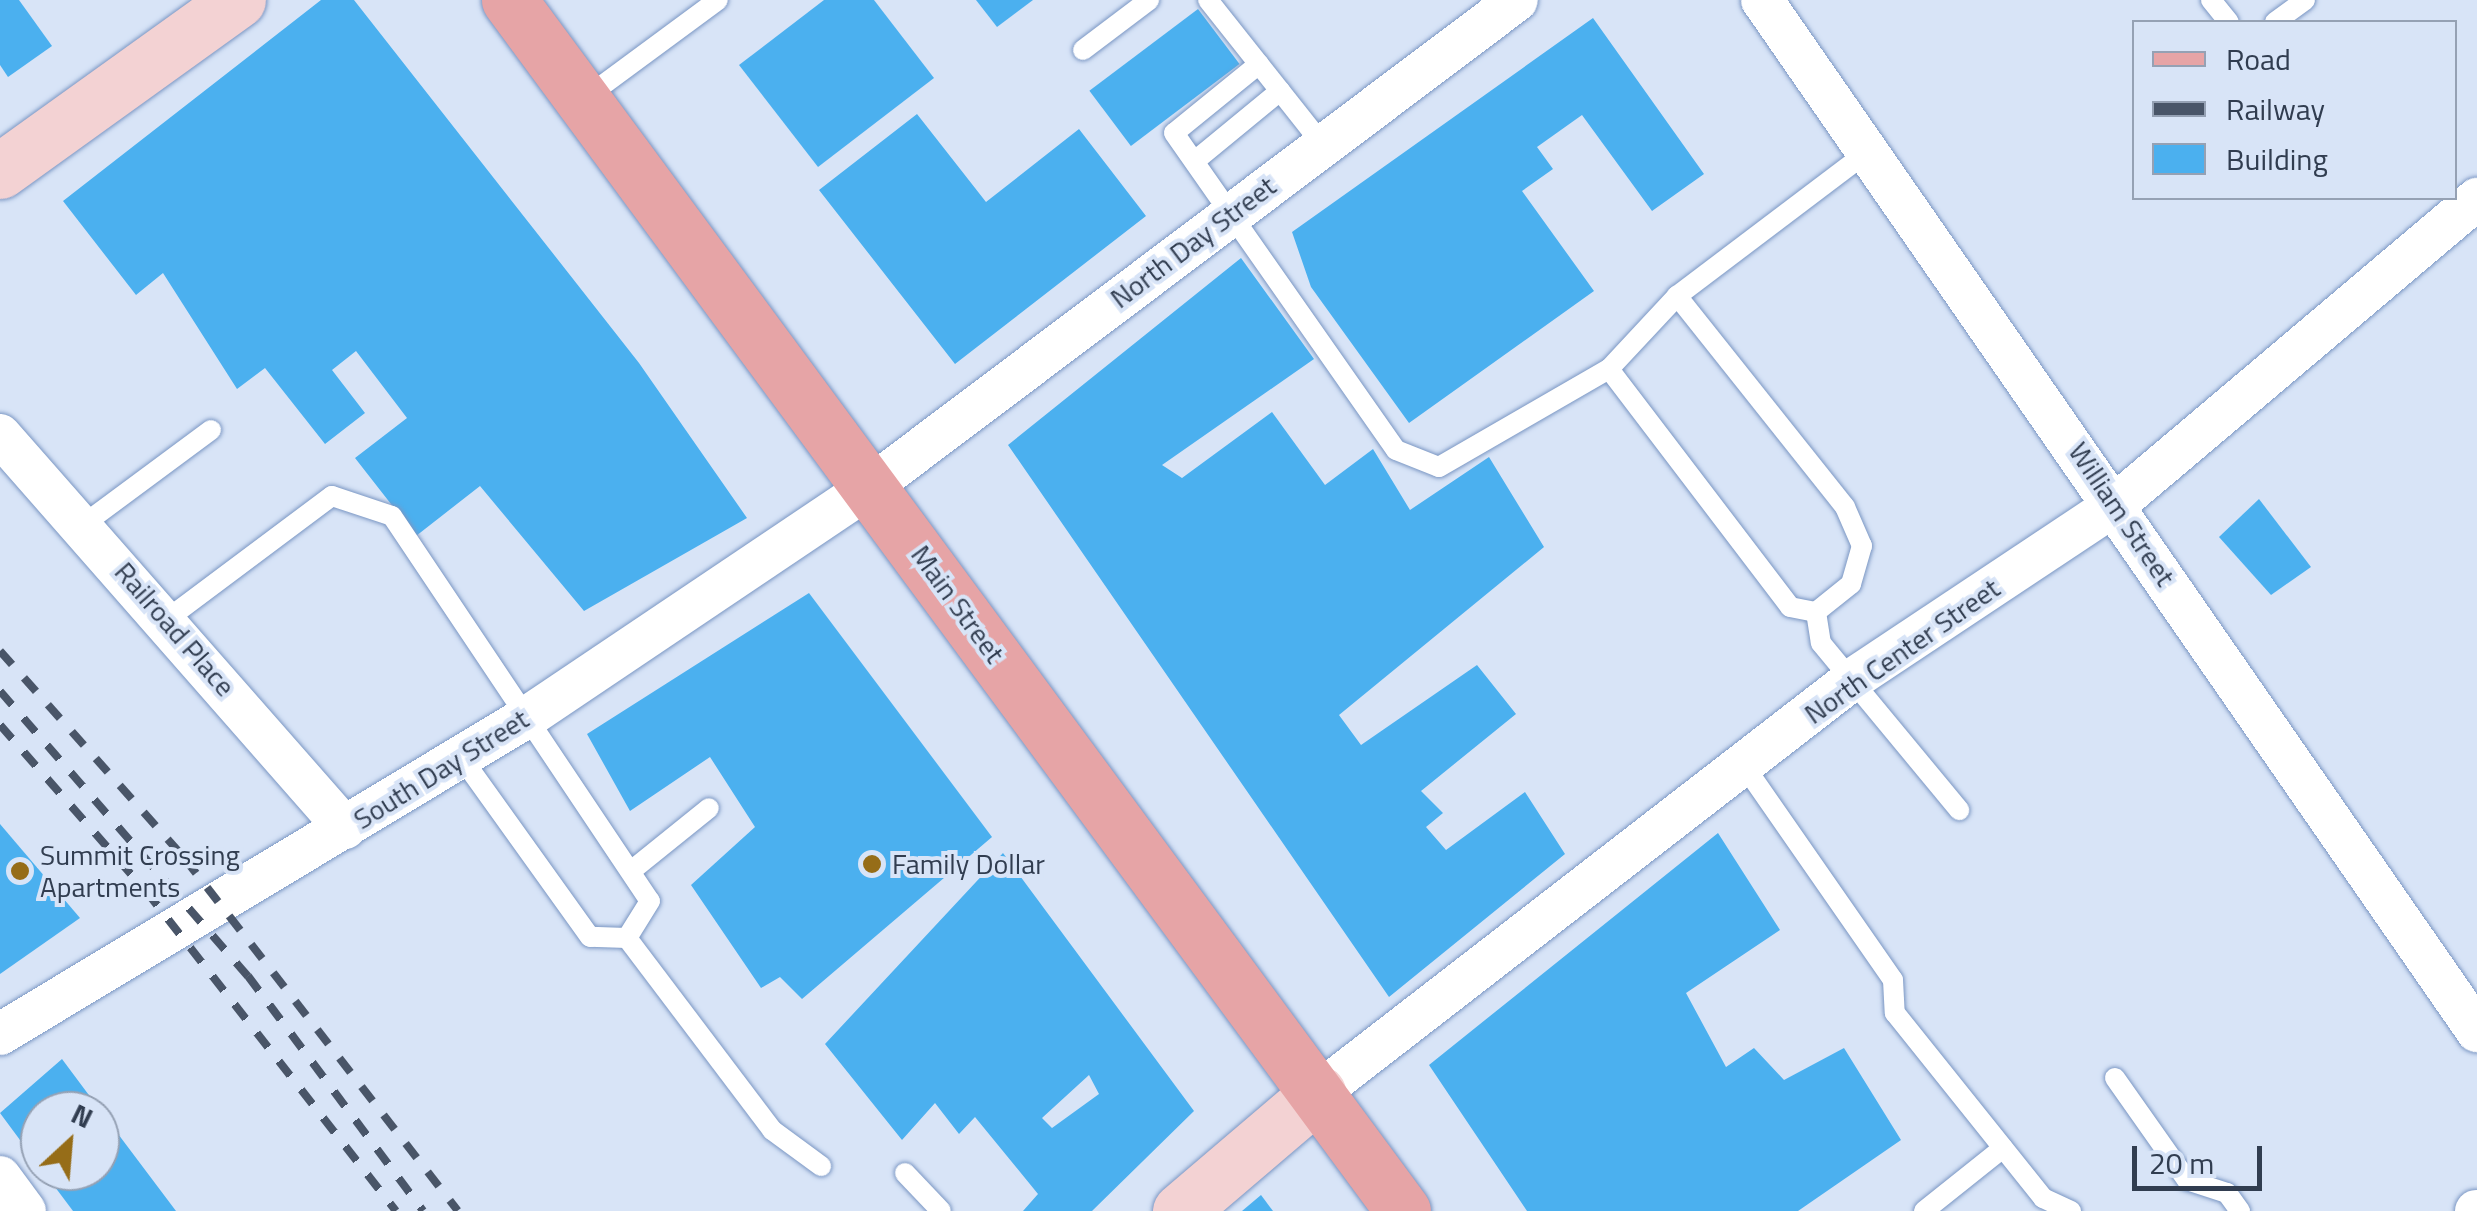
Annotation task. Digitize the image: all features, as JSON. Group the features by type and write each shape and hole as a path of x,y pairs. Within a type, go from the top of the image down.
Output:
{"main road":[{"path":"0,172 238,0"},
{"name":"Main Street","path":"509,0 1403,1211"},
{"path":"1180,1211 1318,1093"}],"street":[{"name":"North Day Street","path":"871,486 1516,0"},
{"name":"William Street","path":"1762,0 1872,149 2477,1031"},
{"name":"North Center Street","path":"1318,1093 1745,767 1853,679 2116,504 2477,199"},
{"name":"Railroad Place","path":"0,434 84,524 346,828"},
{"name":"South Day Street","path":"0,1034 532,714 871,486"},
{"path":"0,1177 26,1211"}],"lane":[{"path":"584,99 718,0"},
{"path":"1083,50 1150,0"},
{"path":"1208,0 1322,144"},
{"path":"2210,0 2227,20"},
{"path":"2278,20 2306,0"},
{"path":"1259,64 1174,133 1235,210 1396,450 1439,467 1609,369 1677,296 1872,149"},
{"path":"1196,160 1280,91"},
{"path":"1609,369 1790,608 1816,612 1850,584 1862,546 1844,507 1677,296"},
{"path":"84,524 211,430"},
{"path":"166,620 332,496 392,516 532,714 650,901 627,938"},
{"path":"1816,612 1821,643 1959,810"},
{"path":"461,757 590,937 627,938"},
{"path":"1745,767 1893,980 1895,1013 2003,1148 2041,1204 2071,1211"},
{"path":"631,871 709,808"},
{"path":"627,938 772,1130 820,1166"},
{"path":"2115,1078 2187,1180 2227,1192 2240,1211"},
{"path":"1924,1211 2003,1148"},
{"path":"905,1172 941,1211"}],"building":[{"path":"0,0 19,0 52,46 8,77 0,65"},
{"path":"321,0 354,0 639,363 747,518 584,611 480,486 416,536 355,458 407,418 356,351 332,370 365,413 325,444 265,368 237,389 163,273 136,295 63,201"},
{"path":"824,0 874,0 934,78 818,167 739,65"},
{"path":"976,0 1033,0 997,27"},
{"path":"1198,9 1240,64 1131,146 1089,91"},
{"path":"1593,18 1704,174 1652,211 1582,115 1537,147 1553,169 1522,191 1594,291 1409,423 1311,287 1292,232"},
{"path":"917,114 986,202 1079,129 1146,216 955,364 819,190"},
{"path":"1241,258 1314,359 1162,465 1182,478 1272,412 1325,485 1373,449 1410,510 1489,457 1544,547 1339,715 1361,745 1477,665 1516,714 1421,791 1443,813 1426,827 1446,850 1525,792 1565,854 1389,997 1008,445"},
{"path":"2259,499 2311,567 2271,595 2219,537"},
{"path":"809,593 992,837 802,999 780,977 761,988 691,885 755,827 710,757 630,811 587,734"},
{"name":"Summit Crossing Apartments","path":"0,824 80,918 0,974"},
{"path":"1718,833 1780,930 1686,993 1726,1067 1754,1048 1784,1080 1844,1048 1901,1140 1798,1211 1527,1211 1429,1065"},
{"path":"1003,853 1194,1111 1092,1211 1023,1211 1038,1194 975,1117 959,1134 935,1103 902,1140 825,1044","holes":["1089,1075 1099,1094 1052,1128 1042,1118"]},
{"path":"62,1059 86,1091 25,1091"},
{"path":"20,1096 20,1140 0,1113"},
{"path":"120,1136 176,1211 73,1211 58,1191 120,1191"},
{"path":"1261,1195 1273,1211 1242,1211"}],"railway":[{"path":"0,651 185,859 458,1211"},
{"path":"0,691 248,976 423,1211"},
{"path":"0,725 146,891 396,1211"}],"place":[{"name":"Family Dollar","path":"872,864"},
{"name":"Summit Crossing Apartments","path":"20,871"}]}
